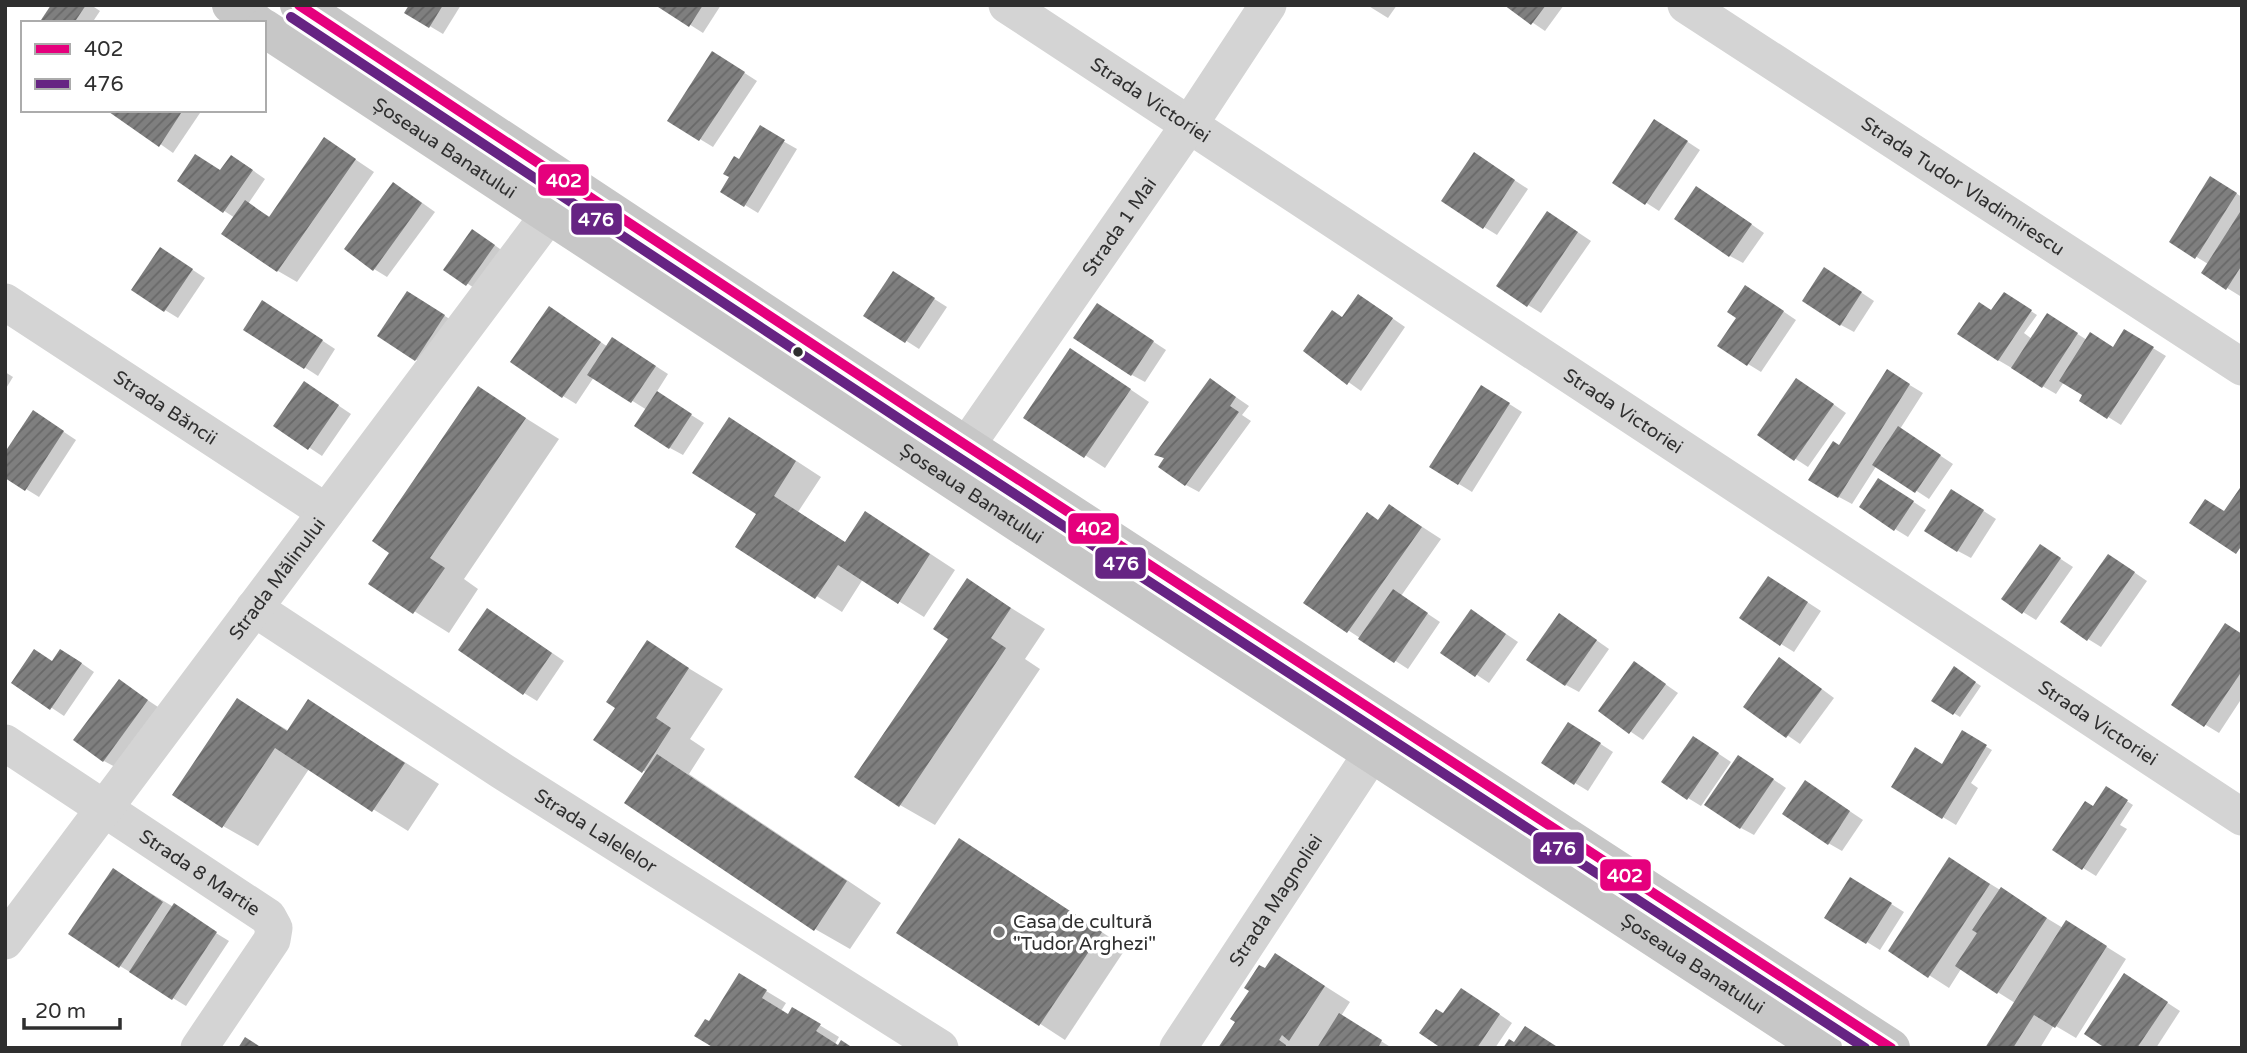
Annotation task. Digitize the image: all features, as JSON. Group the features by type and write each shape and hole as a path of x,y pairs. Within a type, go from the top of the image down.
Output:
{"main road":[{"path":"231,5 254,21"},
{"name":"Șoseaua Banatului","path":"299,5 1891,1048"},
{"name":"Șoseaua Banatului","path":"266,29 1823,1048"}],"street":[{"name":"Strada Victoriei","path":"1007,5 2242,817"},
{"name":"Strada 1 Mai","path":"967,445 1189,125 1268,5"},
{"name":"Strada Tudor Vladimirescu","path":"1686,5 2242,367"},
{"name":"Strada Mălinului","path":"5,941 548,216"},
{"name":"Strada Băncii","path":"5,302 326,512"},
{"name":"Strada Lalelelor","path":"254,608 899,1037 940,1048"},
{"name":"Strada 8 Martie","path":"5,743 268,917 274,928 272,940 200,1048"},
{"name":"Strada Magnoliei","path":"1178,1048 1371,752"}],"building":[{"path":"51,5 86,5 75,21 40,21"},
{"path":"409,5 443,5 429,28 404,13"},
{"path":"655,5 703,5 689,27"},
{"path":"1504,5 1546,5 1531,25"},
{"path":"712,51 745,72 699,141 667,121"},
{"path":"109,112 182,112 159,147"},
{"path":"1654,119 1688,141 1645,205 1612,183"},
{"path":"760,125 785,140 744,207 720,192 729,177 723,174 734,156 739,159"},
{"path":"324,137 356,159 277,272 221,234 245,200 269,217"},
{"path":"1474,152 1515,180 1483,229 1441,201"},
{"path":"195,154 220,170 231,155 253,170 223,213 177,181"},
{"path":"2210,176 2237,193 2195,259 2169,242"},
{"path":"393,182 422,203 373,271 344,249"},
{"path":"1696,186 1752,224 1729,257 1674,219"},
{"path":"1547,211 1578,232 1527,307 1496,286"},
{"path":"2240,212 2242,265 2226,290 2201,273"},
{"path":"472,229 495,245 466,286 443,270"},
{"path":"160,247 193,269 164,312 131,290"},
{"path":"1824,267 1862,292 1840,326 1802,301"},
{"path":"893,271 935,298 905,343 863,316"},
{"path":"1745,285 1784,311 1747,366 1717,346 1736,318 1727,312"},
{"path":"407,291 445,315 415,361 377,336"},
{"path":"2004,292 2032,310 1998,361 1957,334 1979,302 1991,310"},
{"path":"1358,294 1393,318 1347,385 1303,351 1332,310 1342,317"},
{"path":"262,300 323,340 304,369 243,330"},
{"path":"1097,303 1154,341 1131,376 1073,338"},
{"path":"549,306 601,342 562,398 510,362"},
{"path":"2047,313 2078,333 2042,388 2011,368"},
{"path":"2124,329 2154,347 2107,419 2079,401 2082,395 2059,381 2090,332 2113,347"},
{"path":"612,337 656,366 631,403 587,375"},
{"path":"1070,348 1131,389 1084,458 1023,418"},
{"path":"1887,369 1910,384 1838,498 1808,480 1833,441 1839,445"},
{"path":"1210,378 1236,397 1230,406 1239,412 1185,486 1158,467 1164,458 1154,455"},
{"path":"1796,378 1834,404 1794,461 1757,435"},
{"path":"304,381 339,405 308,450 273,426"},
{"path":"1481,385 1510,403 1458,485 1429,467"},
{"path":"478,386 526,418 430,558 445,568 413,614 368,584 389,553 372,541"},
{"path":"657,391 692,414 669,449 634,426"},
{"path":"33,410 64,431 25,491 5,478 5,452"},
{"path":"729,417 796,461 774,496 845,542 865,511 930,554 898,604 838,565 815,599 735,547 756,514 692,473"},
{"path":"1898,426 1941,455 1915,493 1872,465"},
{"path":"1878,478 1914,501 1894,531 1859,507"},
{"path":"2242,485 2242,545 2236,554 2189,523 2205,499 2224,511"},
{"path":"1951,489 1984,510 1957,552 1924,531"},
{"path":"1389,504 1422,527 1347,633 1303,603 1367,512 1378,520"},
{"path":"2040,544 2061,558 2022,614 2001,599"},
{"path":"2108,554 2135,572 2087,641 2060,622"},
{"path":"1768,576 1808,602 1780,646 1739,618"},
{"path":"967,578 1011,608 991,638 1006,648 899,807 854,777 948,639 933,629"},
{"path":"1393,589 1428,613 1394,663 1358,639"},
{"path":"487,608 552,653 523,695 458,650"},
{"path":"1471,609 1506,634 1475,677 1440,653"},
{"path":"1559,613 1597,640 1565,686 1526,660"},
{"path":"2225,623 2242,634 2242,671 2204,727 2171,705"},
{"path":"647,640 689,668 656,718 671,728 642,773 593,740 615,708 606,702"},
{"path":"34,649 52,661 60,649 82,663 50,710 11,683"},
{"path":"1779,657 1822,689 1786,738 1743,707"},
{"path":"1634,661 1666,684 1629,734 1598,711"},
{"path":"1954,666 1976,682 1953,715 1931,701"},
{"path":"119,679 148,700 103,762 73,740"},
{"path":"237,698 287,731 308,699 405,763 372,812 275,748 222,828 172,795"},
{"path":"1568,722 1601,743 1574,785 1541,763"},
{"path":"1962,730 1987,745 1942,819 1891,787 1915,747 1942,764"},
{"path":"1693,736 1719,753 1687,800 1661,782"},
{"path":"657,754 847,881 814,931 624,803"},
{"path":"1738,755 1774,779 1740,829 1704,805"},
{"path":"1805,780 1850,811 1828,845 1782,814"},
{"path":"2106,786 2128,800 2082,870 2052,850 2085,801 2093,806"},
{"name":"Casa de cultură \"Tudor Arghezi\"","path":"959,838 1102,932 1039,1026 896,933"},
{"path":"1949,857 1990,884 1928,978 1888,951"},
{"path":"113,868 163,902 119,968 68,934"},
{"path":"1850,877 1892,903 1866,944 1824,918"},
{"path":"2001,887 2047,918 1997,994 1955,966 1977,933 1972,930"},
{"path":"174,903 217,932 172,1000 129,972"},
{"path":"2066,920 2107,946 2055,1028 2034,1015 2013,1048 1985,1048"},
{"path":"1275,953 1325,986 1289,1041 1282,1035 1279,1040 1286,1045 1285,1048 1218,1048 1235,1022 1230,1019 1249,991 1244,988 1259,965 1265,968"},
{"path":"739,973 767,990 762,998 788,1014 792,1007 821,1024 816,1031 838,1045 841,1040 853,1048 714,1048 694,1036 705,1019 709,1021"},
{"path":"2124,973 2168,1002 2137,1048 2105,1048 2084,1034"},
{"path":"1461,988 1500,1014 1477,1048 1441,1048 1419,1033 1436,1009 1443,1013"},
{"path":"1339,1013 1382,1040 1378,1048 1317,1048"},
{"path":"1525,1026 1559,1048 1503,1048 1509,1039 1514,1042"},
{"path":"245,1037 262,1048 238,1048"}],"transit line":[{"name":"402","path":"299,5 918,414 1891,1048"},
{"name":"476","path":"291,17 910,426 1865,1048"}],"place":[{"name":"Casa de cultură \"Tudor Arghezi\"","path":"999,932"}]}
